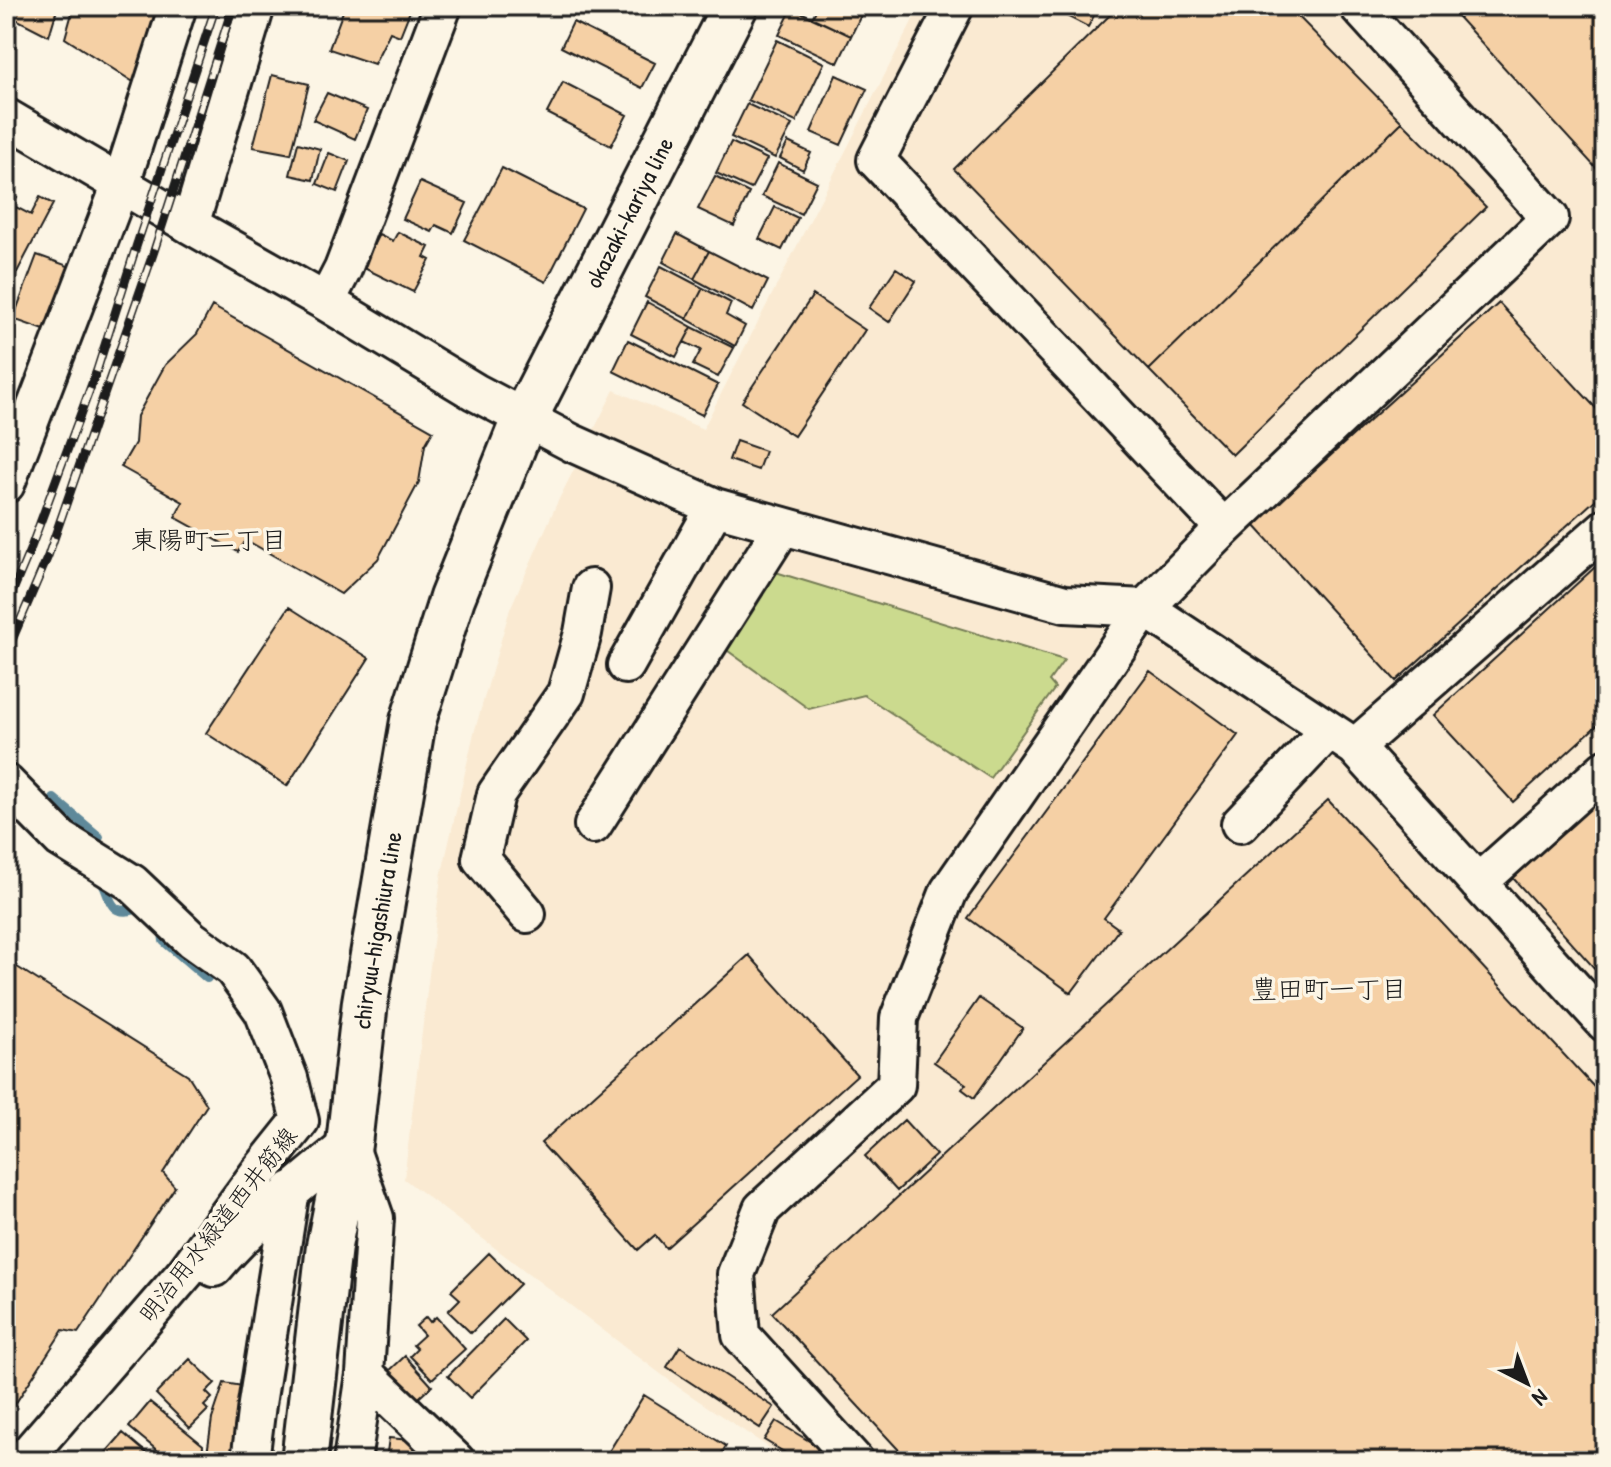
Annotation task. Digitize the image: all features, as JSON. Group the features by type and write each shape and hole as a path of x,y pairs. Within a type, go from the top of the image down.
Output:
{"main road":[{"name":"okazaki-kariya line","path":"524,419 735,6"},
{"name":"chiryuu-higashiura line","path":"304,1461 329,1246 349,1144 365,1002 413,721 452,598 524,419"}],"street":[{"path":"6,484 121,184 178,6"},
{"path":"190,225 256,6"},
{"path":"326,302 343,269 443,6"},
{"path":"955,6 876,160 1224,528"},
{"path":"855,1461 741,1335 736,1274 762,1209 896,1085 899,1018 949,891 1145,608 1224,528 1550,218 1358,6"},
{"path":"6,117 524,419 715,507 1065,604 1145,608 1342,739 1605,1023"},
{"path":"626,665 715,507"},
{"path":"593,825 783,526"},
{"path":"1240,824 1605,528"},
{"path":"527,914 481,859 496,794 566,693 583,633 591,588"},
{"path":"583,633 672,698"},
{"path":"1478,883 1605,769"},
{"name":"明治用水緑道西井筋線","path":"6,783 61,839 132,883 191,939 233,969 263,1011 289,1078 300,1121 185,1273 22,1461"},
{"path":"56,1461 238,1241 291,1190 349,1144 375,1218 365,1374 352,1461"},
{"path":"250,1461 291,1190"},
{"path":"365,1374 456,1461"}],"shaded area":[{"path":"920,6 1605,6 1605,1461 789,1461 678,1387 404,1179 441,877 474,733 510,609 557,503 614,390 703,429"}],"green space":[{"path":"769,570 1064,660 1049,681 1055,688 990,778 864,695 809,709 717,643"}],"building":[{"path":"6,6 58,6 49,36 6,14"},
{"path":"74,6 162,6 138,85 65,38"},
{"path":"345,6 412,6 400,36 390,32 374,64 329,49"},
{"path":"818,6 847,6 862,13 851,36 812,18"},
{"path":"1047,6 1099,6 1088,27"},
{"path":"1119,6 1288,6 1402,122 1149,370 954,169"},
{"path":"1448,6 1605,6 1605,178"},
{"path":"792,8 851,36 838,63 779,35"},
{"path":"573,22 655,63 642,88 561,47"},
{"path":"777,40 824,63 796,122 748,100"},
{"path":"272,75 309,84 291,154 253,147"},
{"path":"836,75 867,89 841,145 811,132"},
{"path":"563,82 627,115 611,146 547,113"},
{"path":"327,93 367,110 355,139 313,120"},
{"path":"747,104 792,125 775,158 731,137"},
{"path":"1402,122 1486,207 1232,455 1149,370"},
{"path":"731,142 767,159 751,189 716,173"},
{"path":"788,142 811,153 803,170 780,158"},
{"path":"298,143 320,149 313,180 290,175"},
{"path":"329,153 349,161 337,192 317,184"},
{"path":"778,163 817,182 801,214 762,196"},
{"path":"502,168 583,209 546,282 464,240"},
{"path":"715,176 749,193 734,226 698,209"},
{"path":"420,182 467,203 453,233 436,225 432,232 403,219"},
{"path":"6,192 17,198 6,219"},
{"path":"40,197 53,204 6,293 6,226 16,207 31,215"},
{"path":"775,207 798,218 782,250 759,239"},
{"path":"398,232 429,247 424,257 430,260 413,292 362,267 379,234 393,241"},
{"path":"677,234 709,251 694,279 663,262"},
{"path":"709,251 768,281 753,311 694,279"},
{"path":"37,255 71,267 47,331 13,319"},
{"path":"661,266 703,288 687,319 645,297"},
{"path":"896,268 916,281 889,322 869,308"},
{"path":"703,288 731,303 726,315 745,326 735,346 687,319"},
{"path":"813,295 865,330 794,436 742,402"},
{"path":"647,302 692,327 676,357 631,334"},
{"path":"1499,303 1605,418 1605,491 1396,681 1254,525"},
{"path":"212,306 433,431 425,445 419,482 378,559 341,594 246,540 238,552 175,517 183,502 121,467 135,443 137,416 165,365 197,334"},
{"path":"692,327 734,348 718,377 693,365 701,350 684,342"},
{"path":"628,340 718,385 702,415 613,371"},
{"path":"736,441 765,451 758,470 729,460"},
{"path":"1605,558 1605,718 1513,802 1433,715"},
{"path":"289,607 369,658 287,786 206,733"},
{"path":"1150,671 1238,735 1104,918 1119,929 1071,993 968,918"},
{"path":"1605,794 1605,980 1513,878"},
{"path":"1328,800 1605,1099 1605,1461 909,1461 772,1313"},
{"path":"749,955 857,1075 666,1248 655,1235 638,1250 541,1143"},
{"path":"6,960 188,1075 207,1105 163,1173 175,1187 78,1333 63,1330 6,1418"},
{"path":"979,998 1023,1028 974,1098 962,1089 966,1084 934,1062"},
{"path":"904,1120 936,1155 897,1191 865,1156"},
{"path":"489,1253 520,1284 471,1333 448,1311 460,1299 451,1291"},
{"path":"426,1317 430,1322 436,1317 465,1349 432,1379 410,1356 417,1349 413,1345 424,1335 416,1326"},
{"path":"504,1319 526,1341 470,1398 448,1376"},
{"path":"680,1346 774,1407 760,1428 667,1367"},
{"path":"405,1356 432,1386 413,1403 386,1374"},
{"path":"190,1359 215,1383 206,1392 212,1398 204,1406 208,1410 190,1428 156,1394"},
{"path":"224,1383 243,1386 233,1461 206,1461 212,1419"},
{"path":"644,1395 726,1446 717,1461 603,1461"},
{"path":"150,1402 203,1445 202,1461 170,1461 129,1427"},
{"path":"776,1421 819,1447 811,1461 799,1461 764,1440"},
{"path":"123,1433 156,1461 109,1461 103,1456"},
{"path":"389,1438 420,1441 418,1455 387,1452"},
{"path":"371,1454 434,1461 370,1461"}],"waterway":[{"path":"54,799 99,837"},
{"path":"100,879 114,907 126,911 136,909 142,914"},
{"path":"158,927 163,932 164,941 207,978"}],"railway":[{"path":"6,607 97,370 216,6"},
{"path":"6,654 48,556 153,254 233,6"}],"district":[{"name":"東陽町二丁目","path":"209,540"},
{"name":"豊田町一丁目","path":"1329,989"}]}
